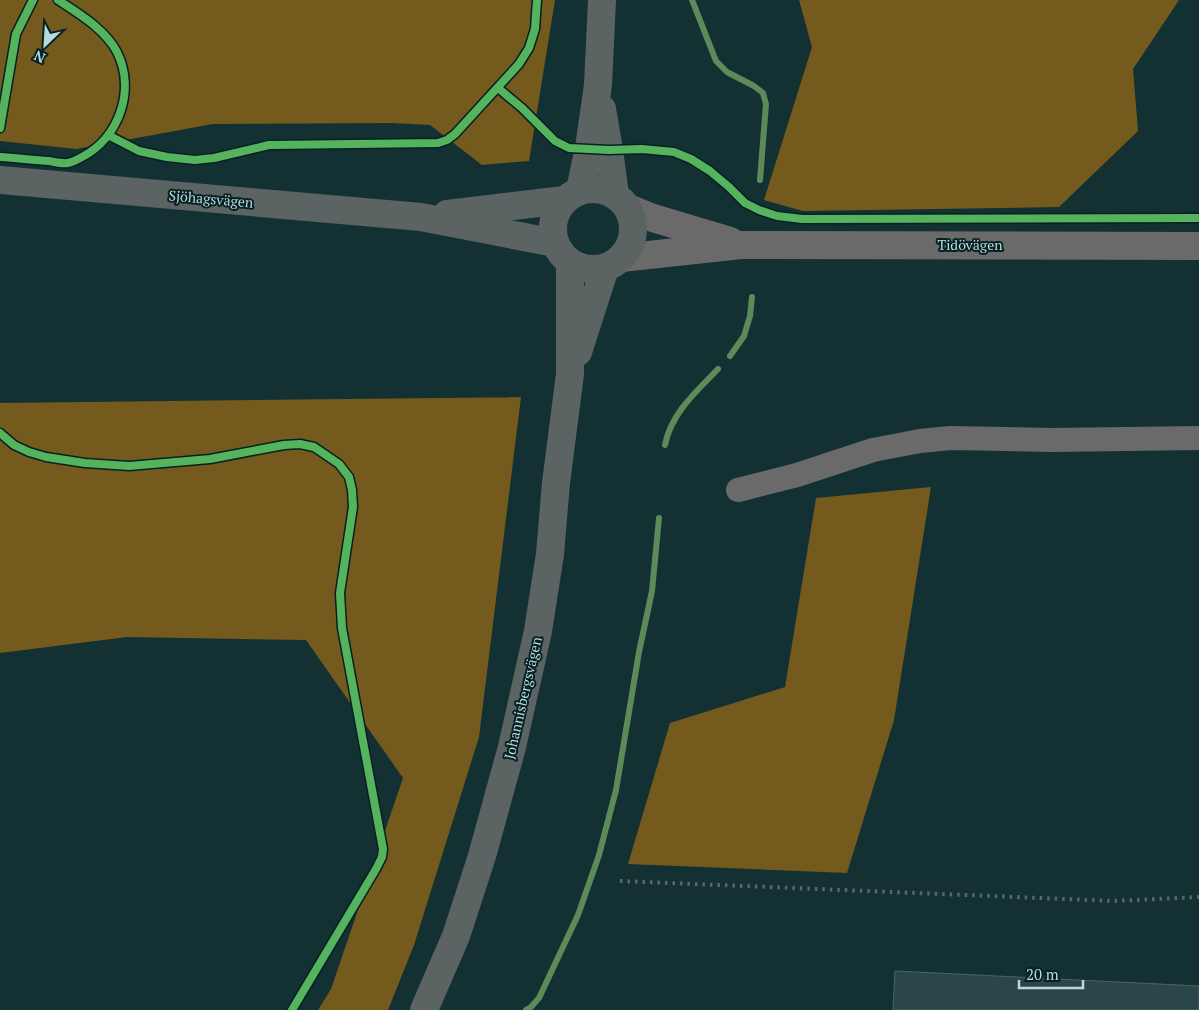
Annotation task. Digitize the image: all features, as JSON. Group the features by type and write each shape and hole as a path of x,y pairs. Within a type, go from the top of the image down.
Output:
{"main road":[{"path":"598,85 621,202 633,225 631,243 613,263 587,269 563,253 552,233 554,215 572,195 589,148 598,85 602,0"},
{"name":"Sjöhagsvägen","path":"0,180 421,217 563,253"},
{"path":"572,195 598,188 621,202"},
{"name":"Sjöhagsvägen","path":"421,217 572,195"},
{"name":"Johannisbergsvägen","path":"424,1010 456,936 482,856 512,747 538,631 550,554 556,483 570,374 563,253"},
{"name":"Johannisbergsvägen","path":"570,374 613,263"}],"street":[{"name":"Tidövägen","path":"621,202 652,218 741,244"},
{"name":"Tidövägen","path":"613,263 741,244 1199,246"},
{"path":"738,490 797,475 873,450 920,441 950,438 1051,440 1199,438"}],"shaded area":[{"path":"0,0 555,0 529,161 482,165 430,125 391,123 213,124 76,149 0,141"},
{"path":"799,0 1179,0 1133,69 1138,131 1059,207 803,211 764,200 812,47"},
{"path":"521,397 479,737 414,945 388,1010 318,1010 331,989 403,778 306,640 127,637 0,653 0,403"},
{"path":"931,487 894,720 847,873 628,864 670,723 785,687 816,498"}],"building":[{"path":"895,971 1199,986 1199,1010 893,1010"}],"waterway":[{"path":"692,0 716,61 727,72 754,86 763,93 766,104 760,180"},
{"path":"730,356 744,336 750,316 752,297"},
{"path":"665,445 668,433 679,413 718,369"},
{"path":"526,1010 539,998 578,915 599,855 616,790 639,652 652,591 659,518"}],"railway":[{"path":"620,881 1114,901 1199,897"}],"cycle path":[{"path":"0,128 16,34 33,0"},
{"path":"0,157 64,163 72,162 95,149 106,138 120,112 125,82 117,52 99,29 58,0"},
{"path":"108,135 139,151 195,160 214,158 269,145 438,143 447,140 455,134 519,64 529,48 535,29 537,0"},
{"path":"498,88 522,108 555,141 569,148 642,149 674,152 691,159 710,171 745,203 777,216 802,219 1199,218"},
{"path":"0,433 14,445 46,457 85,463 129,466 210,459 284,445 300,444 314,447 339,464 349,477 353,507 340,593 342,628 383,849 382,857 376,869 292,1010"}]}
